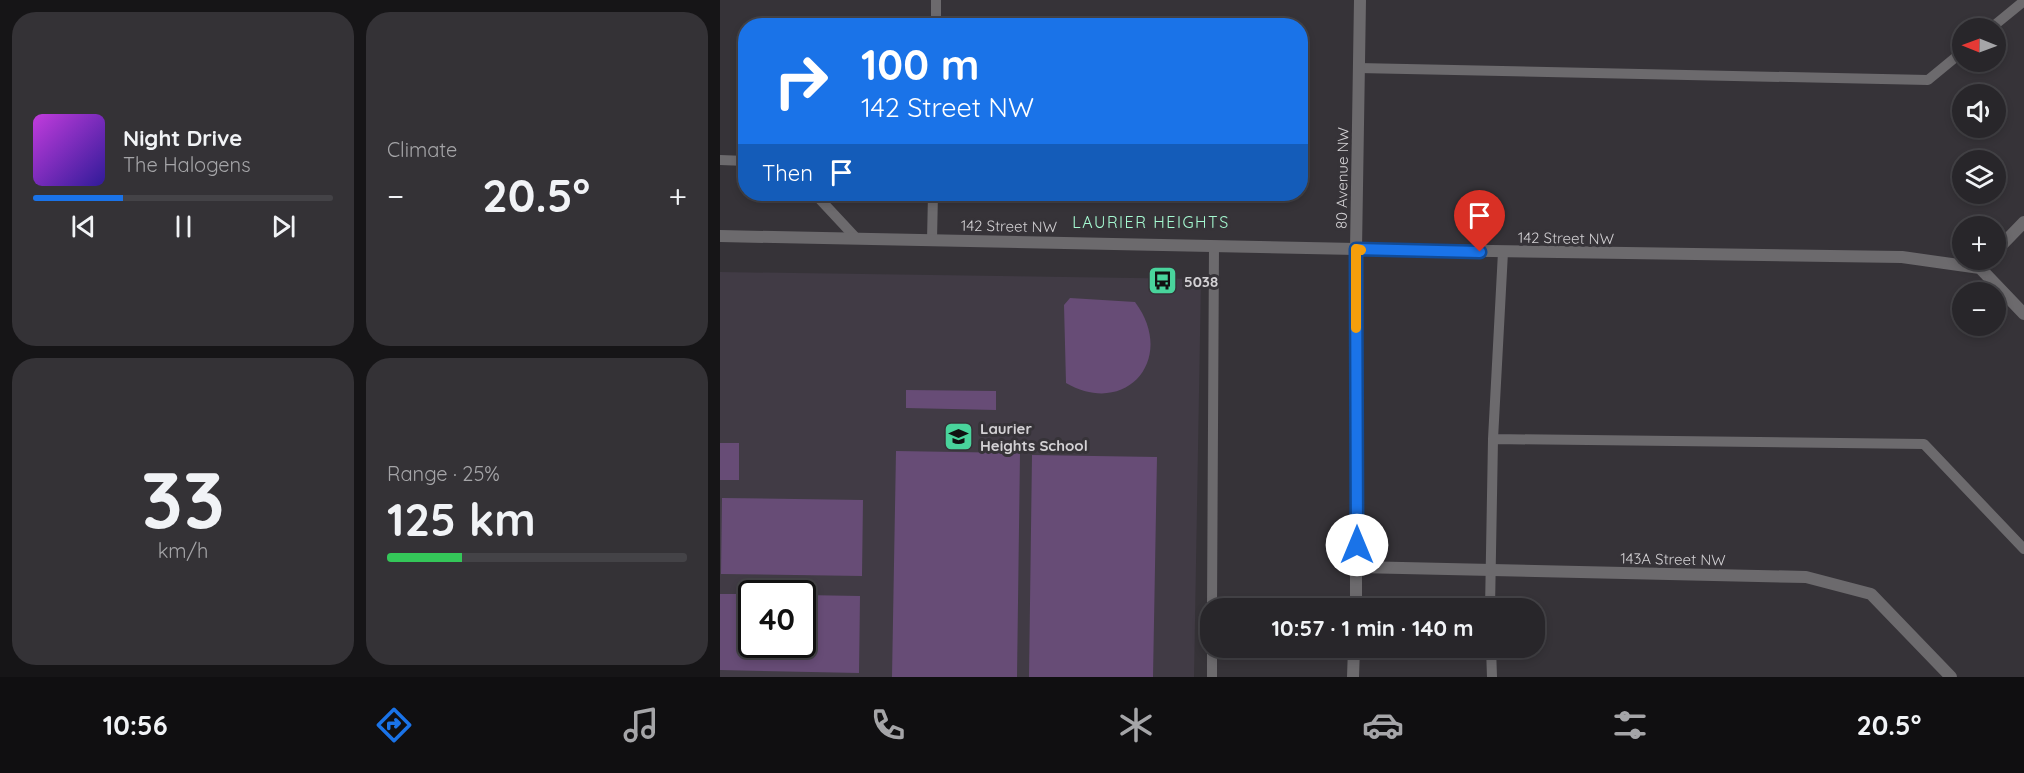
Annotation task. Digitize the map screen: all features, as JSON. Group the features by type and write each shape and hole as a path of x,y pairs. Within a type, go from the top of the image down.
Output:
{"street":[{"name":"80 Avenue NW","path":"1356,598 1356,249 1360,0"},
{"path":"2006,241 2024,222"},
{"name":"142 Street NW","path":"720,236 1902,258 1952,262"},
{"path":"1989,270 2024,314"},
{"name":"143A Street NW","path":"1357,567 1806,577 1871,594 1951,677"},
{"path":"1353,677 1354,658"}],"lane":[{"path":"936,0 936,18"},
{"path":"2003,18 2024,1"},
{"path":"1358,68 1928,80 1952,60"},
{"path":"720,160 738,161"},
{"path":"822,201 856,238"},
{"path":"932,240 933,201"},
{"path":"1212,598 1214,246"},
{"path":"1490,598 1493,439 1503,252"},
{"path":"1493,439 1924,444 2024,549"},
{"path":"1212,658 1212,677"},
{"path":"1491,658 1492,677"}],"shaded area":[{"name":"Laurier Heights School","path":"720,272 1201,279 1194,677 720,677"},
{"path":"1070,298 1135,302 1147,323 1151,343 1148,361 1139,377 1126,388 1108,393 1088,392 1066,383 1064,305"},
{"path":"906,390 996,391 996,410 906,408"},
{"path":"720,443 739,443 739,480 720,480"},
{"path":"896,451 1020,453 1017,677 892,677"},
{"path":"1032,455 1157,457 1153,677 1029,677"},
{"path":"722,498 863,500 862,576 721,574"},
{"path":"720,594 738,594 738,658 816,658 816,595 860,596 859,673 720,670"}],"slow traffic":[{"path":"1356,328 1356,249 1361,250"}],"place":[{"name":"5038","path":"1163,281"},
{"name":"Laurier Heights School","path":"959,437"}],"district":[{"name":"LAURIER HEIGHTS","path":"1151,222"}],"route":[{"path":"1357,545 1356,249 1480,252"}]}
